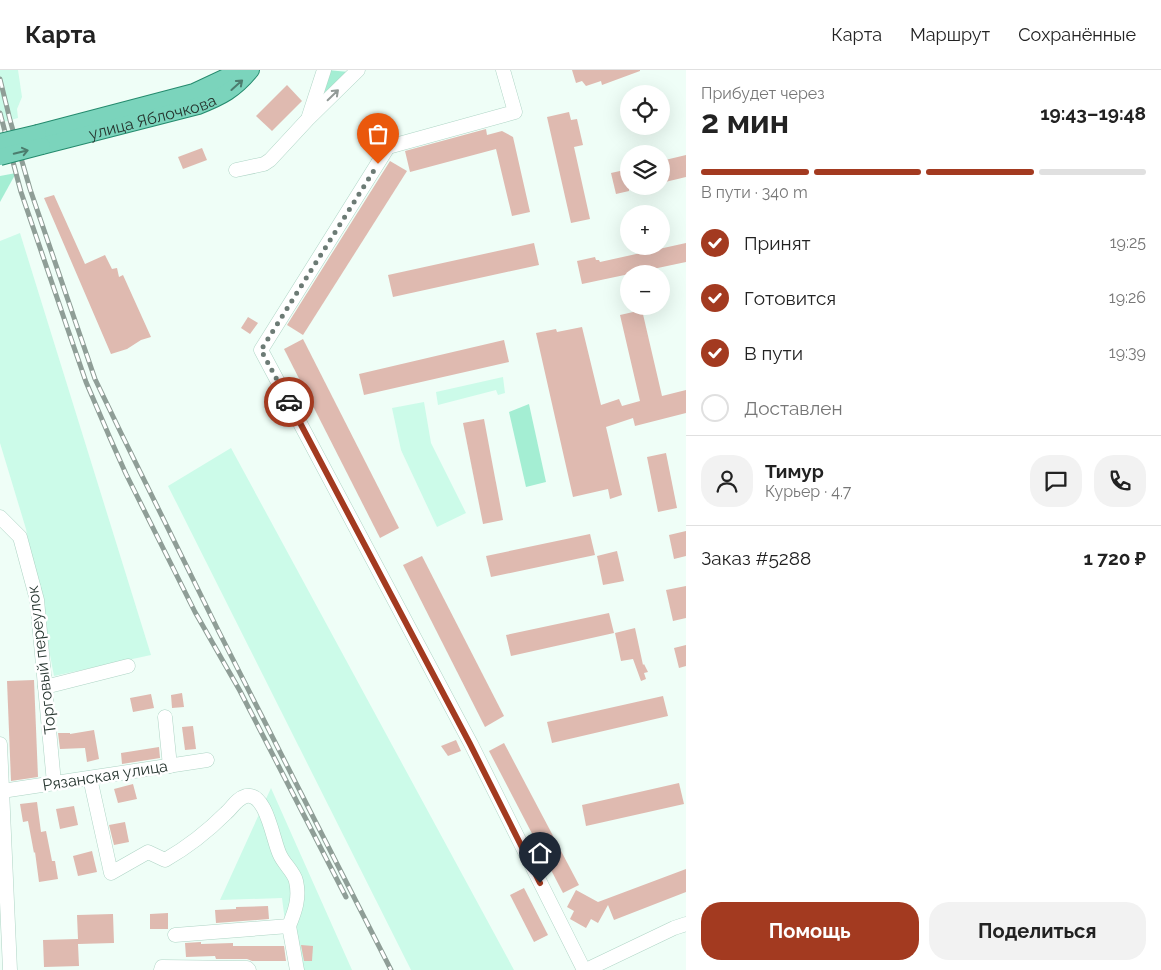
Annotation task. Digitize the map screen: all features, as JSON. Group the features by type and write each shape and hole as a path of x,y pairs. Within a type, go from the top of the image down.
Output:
{"main road":[{"name":"улица Яблочкова","path":"40,140 194,92 228,76 233,70"},
{"name":"улица Яблочкова","path":"40,140 198,106 218,98 237,86 251,70"},
{"path":"0,142 40,140"},
{"path":"0,157 40,140"}],"street":[{"path":"308,119 324,70"},
{"path":"236,170 264,164 270,160 358,70"},
{"path":"503,70 515,112 388,147 261,350 470,744 585,970 686,924"},
{"name":"Торговый переулок","path":"0,517 20,537 37,600 54,783"},
{"path":"45,687 128,666"},
{"path":"165,717 170,766"},
{"path":"0,744 10,970"},
{"name":"Рязанская улица","path":"2,791 207,760"},
{"path":"90,778 111,873 148,852 165,860 177,854 227,813 238,799 249,796 257,798 268,816 280,855 296,880 298,902 289,926 296,970"},
{"path":"175,935 289,926"},
{"path":"162,969 248,969"}],"shaded area":[{"path":"0,70 18,70 22,97 17,109 18,118 0,123"},
{"path":"327,70 349,72 319,97"},
{"path":"16,173 0,202 0,176"},
{"path":"20,233 151,655 54,676 26,529 0,443 0,241"},
{"path":"503,377 505,393 498,395 496,390 438,405 436,392"},
{"path":"424,402 431,443 466,513 437,527 401,450 392,408"},
{"path":"529,404 546,482 526,487 509,412"},
{"path":"231,448 514,970 411,970 168,486"},
{"path":"271,788 352,970 294,970 290,961 282,898 220,900"}],"building":[{"path":"572,70 640,71 602,85 601,81 586,86 582,81 576,83"},
{"path":"287,85 302,101 272,131 256,116"},
{"path":"569,112 571,120 577,119 583,145 574,147 590,219 571,223 547,117"},
{"path":"486,129 487,135 502,131 513,137 530,212 512,216 496,149 410,172 405,151"},
{"path":"202,148 207,160 183,169 178,157"},
{"path":"686,155 686,177 670,181 670,159"},
{"path":"390,161 407,171 303,335 287,325"},
{"path":"620,171 620,193 616,194 611,173"},
{"path":"54,195 85,264 105,255 112,269 117,268 119,277 123,275 151,337 141,340 127,349 111,354 44,198"},
{"path":"534,243 539,265 393,297 388,275"},
{"path":"686,243 686,262 670,265 620,265 620,276 582,284 577,261 595,257 600,262 632,255 670,255 670,247"},
{"path":"620,315 643,315 662,396 686,390 686,413 635,426 633,418 606,427 622,495 610,499 608,489 573,497 536,333 556,329 557,332 582,327 601,405 619,399 622,406 640,401"},
{"path":"248,317 258,323 250,334 241,328"},
{"path":"303,339 399,528 380,538 284,349"},
{"path":"504,340 509,362 364,395 359,374"},
{"path":"484,419 503,520 483,524 463,423"},
{"path":"666,453 677,508 658,512 647,457"},
{"path":"686,531 686,556 674,559 669,535"},
{"path":"590,534 595,555 491,577 486,556"},
{"path":"617,551 624,581 603,585 597,556"},
{"path":"422,556 504,716 485,727 403,565"},
{"path":"686,586 686,618 673,621 666,590"},
{"path":"609,613 614,633 511,656 506,635"},
{"path":"635,628 643,665 648,672 644,673 646,679 641,681 633,659 621,661 615,633"},
{"path":"686,645 686,666 679,668 674,648"},
{"path":"34,680 38,777 11,781 7,681"},
{"path":"182,693 184,707 172,708 171,695"},
{"path":"151,694 154,708 133,712 130,698"},
{"path":"663,696 668,716 552,743 547,722"},
{"path":"193,726 196,749 185,750 182,727"},
{"path":"94,730 99,759 87,762 85,748 60,749 58,733 70,734"},
{"path":"456,740 461,751 448,756 441,746"},
{"path":"504,743 579,885 563,893 489,751"},
{"path":"159,747 160,758 122,764 121,753"},
{"path":"679,783 684,804 586,826 582,805"},
{"path":"133,784 137,799 118,803 114,789"},
{"path":"37,802 41,832 46,831 58,879 39,882 28,821 23,822 20,804"},
{"path":"74,806 78,825 60,829 56,809"},
{"path":"125,822 129,842 114,845 109,825"},
{"path":"92,851 97,872 78,876 73,856"},
{"path":"686,869 686,892 614,920 608,905 598,923 591,919 586,928 570,919 574,911 567,907 576,890 598,902"},
{"path":"524,888 548,935 534,942 510,895"},
{"path":"268,906 269,919 216,923 215,910"},
{"path":"168,913 168,929 150,929 150,914"},
{"path":"113,914 114,943 78,944 79,966 44,967 43,940 78,939 77,915"},
{"path":"201,942 201,944 233,943 233,946 284,946 286,961 216,959 215,956 186,957 185,943"},
{"path":"301,945 313,946 312,961 304,961"}],"railway":[{"path":"0,79 30,189 95,379 218,630 391,970"},
{"path":"0,113 21,192 86,382 110,438 195,612 240,691 346,897"}],"way so far":[{"path":"289,402 261,350 378,164"}],"route":[{"path":"289,402 470,744 540,883"}]}
